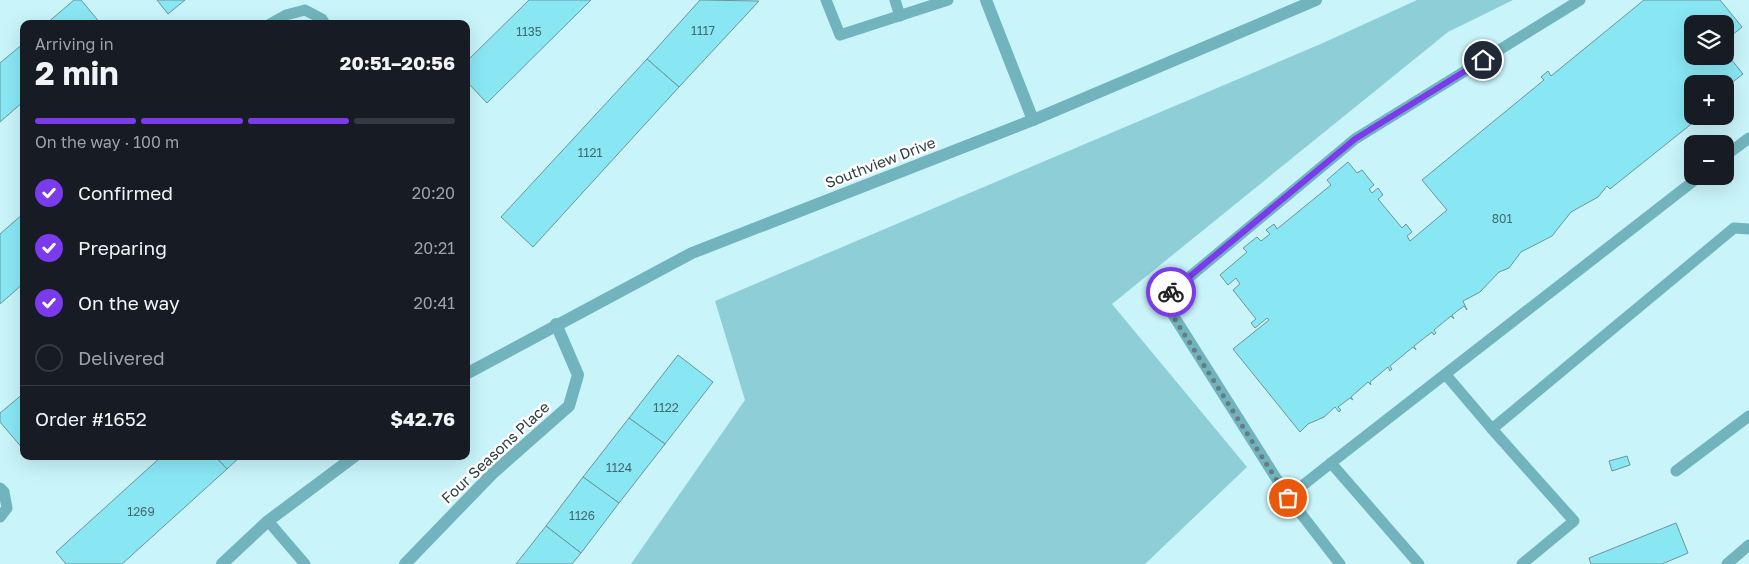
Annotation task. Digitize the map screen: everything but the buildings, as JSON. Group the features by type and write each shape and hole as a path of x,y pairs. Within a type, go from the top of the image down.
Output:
{"street":[{"path":"986,0 1033,120"},
{"name":"Southview Drive","path":"470,369 692,253 1033,120 1316,0"},
{"name":"Four Seasons Place","path":"405,564 492,474 569,406 578,374 556,324"},
{"path":"222,564 268,521 350,460"}],"lane":[{"path":"826,0 840,35 948,0"},
{"path":"895,0 900,16"},
{"path":"1340,564 1288,498 1162,299 1355,139 1580,0"},
{"path":"277,20 286,15 305,10 323,20"},
{"path":"1734,149 1749,138"},
{"path":"1288,498 1689,185"},
{"path":"1492,429 1734,228 1749,229"},
{"path":"1446,375 1574,521 1522,564"},
{"path":"1676,471 1749,416"},
{"path":"1331,463 1419,564"},
{"path":"0,488 4,492 7,508 0,517"},
{"path":"268,521 305,564"},
{"path":"1727,564 1749,545"}],"shaded area":[{"path":"1417,0 1513,0 1448,32 1112,304 1247,467 1145,564 631,564 745,400 715,301 1323,43"}],"way so far":[{"path":"1171,292 1162,299 1288,498"}],"route":[{"path":"1171,292 1355,139 1483,60"}]}
